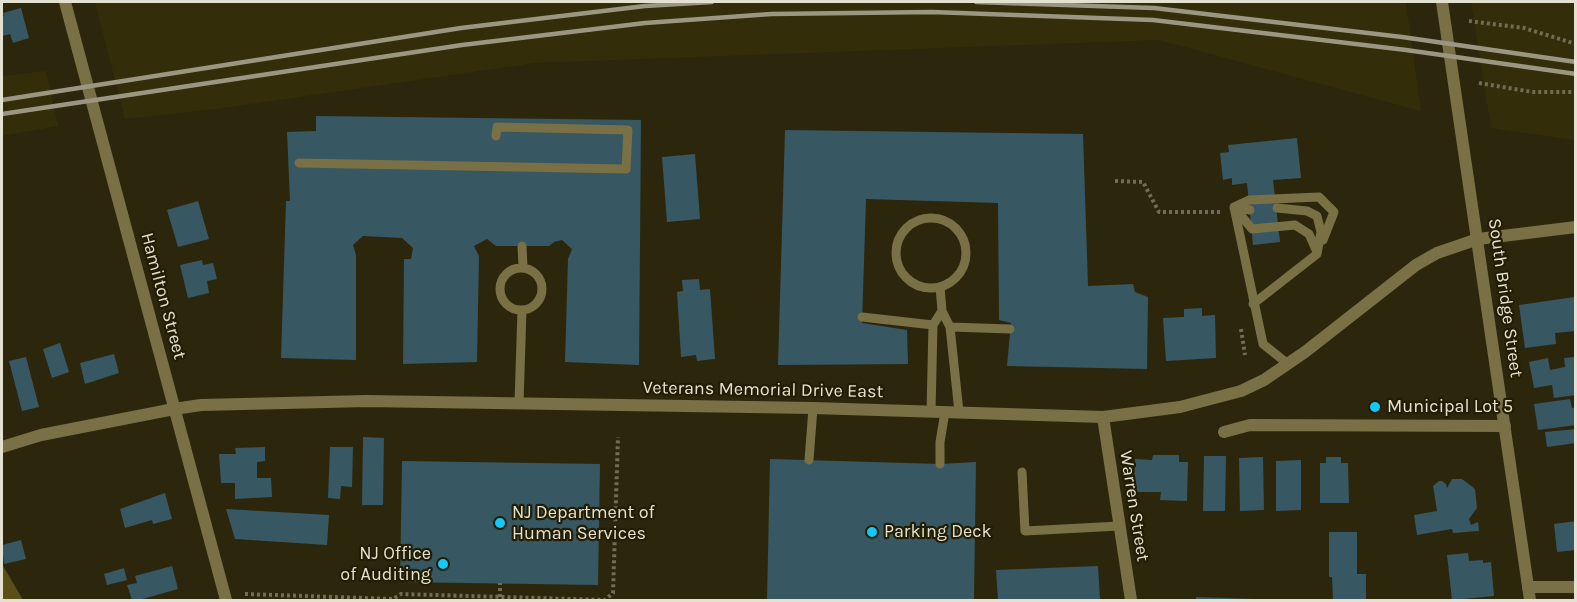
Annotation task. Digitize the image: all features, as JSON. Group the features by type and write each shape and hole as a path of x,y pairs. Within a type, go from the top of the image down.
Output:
{"street":[{"name":"Hamilton Street","path":"65,2 226,600"},
{"name":"South Bridge Street","path":"1442,2 1530,600"},
{"name":"Veterans Memorial Drive East","path":"2,447 41,435 174,408 201,405 367,401 519,403 813,408 1103,417 1180,407 1241,392 1264,380 1416,265 1437,253 1478,239 1575,227"},
{"name":"Warren Street","path":"1103,417 1131,600"},
{"path":"1224,432 1250,425 1505,426"},
{"path":"1528,587 1575,587"}],"lane":[{"path":"299,163 626,169 628,130 497,127 496,136"},
{"path":"1234,207 1249,200 1319,197 1334,212 1317,254 1253,304"},
{"path":"1234,207 1250,210"},
{"path":"1234,207 1252,229 1295,225 1309,234 1317,254"},
{"path":"1234,207 1263,344 1288,364"},
{"path":"1277,208 1307,211 1317,216 1321,232 1317,254"},
{"path":"941,219 951,224 959,232 964,242 966,253 964,264 958,274 940,286 928,288 917,285 907,279 899,269 896,246 908,226 918,220 941,219"},
{"path":"522,246 523,267"},
{"path":"523,267 537,274 543,286 540,300 529,309 522,310 508,306 500,294 500,287 505,274 523,267"},
{"path":"940,286 942,311 950,327 959,412"},
{"path":"519,403 522,310"},
{"path":"931,411 933,325 942,311"},
{"path":"862,318 933,325"},
{"path":"950,327 1010,329"},
{"path":"809,460 813,408"},
{"path":"940,464 940,442 945,412"},
{"path":"1022,472 1025,531 1119,526"}],"path":[{"path":"1469,21 1524,28 1575,44"},
{"path":"1479,84 1533,92 1575,92"},
{"path":"1115,181 1143,182 1159,212 1224,212"},
{"path":"1240,322 1245,355"},
{"path":"245,594 393,599 400,594 605,600 613,594 618,437"},
{"path":"500,583 500,597"}],"shaded area":[{"path":"95,2 1406,2 1421,111 1159,40 535,63 216,109 125,119"},
{"path":"1471,2 1575,2 1575,140 1491,128"},
{"path":"46,71 58,126 2,136 2,76"},
{"path":"2,564 23,600 2,600"}],"building":[{"path":"21,8 29,38 13,43 10,34 2,36 2,17 3,13"},
{"path":"316,116 641,120 639,365 565,362 568,259 572,249 562,240 549,246 496,246 487,239 474,246 479,256 477,362 403,364 404,259 411,259 413,248 402,238 363,236 353,245 356,255 356,360 281,358 286,201 290,201 287,132 316,131"},
{"path":"785,130 1083,134 1088,286 1133,284 1135,292 1148,297 1147,369 1007,366 1011,323 999,320 998,203 866,199 862,323 907,330 908,364 778,365"},
{"path":"1297,138 1301,178 1273,180 1280,242 1253,245 1247,183 1232,185 1232,178 1223,180 1220,153 1229,152 1228,145"},
{"path":"695,154 700,219 667,222 662,157"},
{"path":"198,201 209,239 178,247 167,210"},
{"path":"202,260 203,265 213,263 217,279 207,281 209,293 188,298 180,265"},
{"path":"699,279 700,290 710,289 715,359 697,361 696,355 681,357 677,292 683,291 682,280"},
{"path":"1575,297 1576,331 1555,333 1556,344 1525,348 1519,305"},
{"path":"1202,308 1202,316 1215,315 1216,358 1166,361 1163,318 1184,317 1184,309"},
{"path":"60,343 69,372 52,378 43,349"},
{"path":"114,354 119,373 85,384 80,363"},
{"path":"26,357 39,407 22,411 9,361"},
{"path":"1574,357 1576,395 1554,398 1552,385 1534,388 1529,362 1548,358 1550,370 1565,367 1564,358"},
{"path":"1570,399 1572,408 1576,407 1576,425 1538,430 1534,404"},
{"path":"1576,429 1576,443 1547,447 1545,432"},
{"path":"363,437 384,438 383,505 362,505"},
{"path":"265,447 265,461 257,462 257,478 271,478 272,497 235,499 235,483 221,483 219,454 236,454 235,448"},
{"path":"330,447 353,447 352,487 341,486 340,499 328,498"},
{"path":"1153,455 1179,455 1179,462 1188,462 1187,501 1160,500 1161,492 1134,492 1135,459 1152,460"},
{"path":"1204,456 1226,456 1225,511 1203,511"},
{"path":"1263,457 1264,510 1240,511 1239,458"},
{"path":"1326,457 1341,457 1341,463 1348,463 1349,503 1320,503 1320,463 1326,463"},
{"name":"Parking Deck","path":"770,459 940,464 976,462 974,600 767,600"},
{"path":"1301,460 1301,510 1276,511 1276,461"},
{"name":"NJ Department of Human Services","path":"402,461 600,464 598,585 400,582"},
{"path":"1452,479 1462,479 1475,489 1477,508 1469,519 1471,525 1478,522 1479,531 1453,533 1452,529 1417,535 1414,515 1437,511 1433,486 1442,481 1447,488"},
{"path":"165,493 172,519 153,524 152,520 125,528 120,509"},
{"path":"226,509 329,515 327,545 235,539"},
{"path":"1576,521 1576,550 1557,552 1554,524"},
{"path":"1329,532 1357,532 1357,574 1366,574 1366,600 1333,600 1332,577 1329,577"},
{"path":"21,540 26,559 4,564 2,545"},
{"path":"1468,553 1469,561 1491,562 1494,596 1452,600 1447,555"},
{"path":"172,566 178,589 132,600 127,585 137,583 135,576"},
{"path":"1098,566 1100,600 998,600 996,570"},
{"path":"124,568 127,580 107,585 104,574"},
{"path":"1196,597 1255,599 1255,600 1196,600"}],"railway":[{"path":"2,100 461,28 645,6 712,2"},
{"path":"976,2 1154,8 1402,37 1576,62"},
{"path":"2,114 462,45 645,23 771,14 932,12 1153,20 1406,50 1576,74"}],"place":[{"name":"Municipal Lot 5","path":"1375,407"},
{"name":"NJ Department of Human Services","path":"500,523"},
{"name":"Parking Deck","path":"872,532"},
{"name":"NJ Office of Auditing","path":"443,564"}]}
